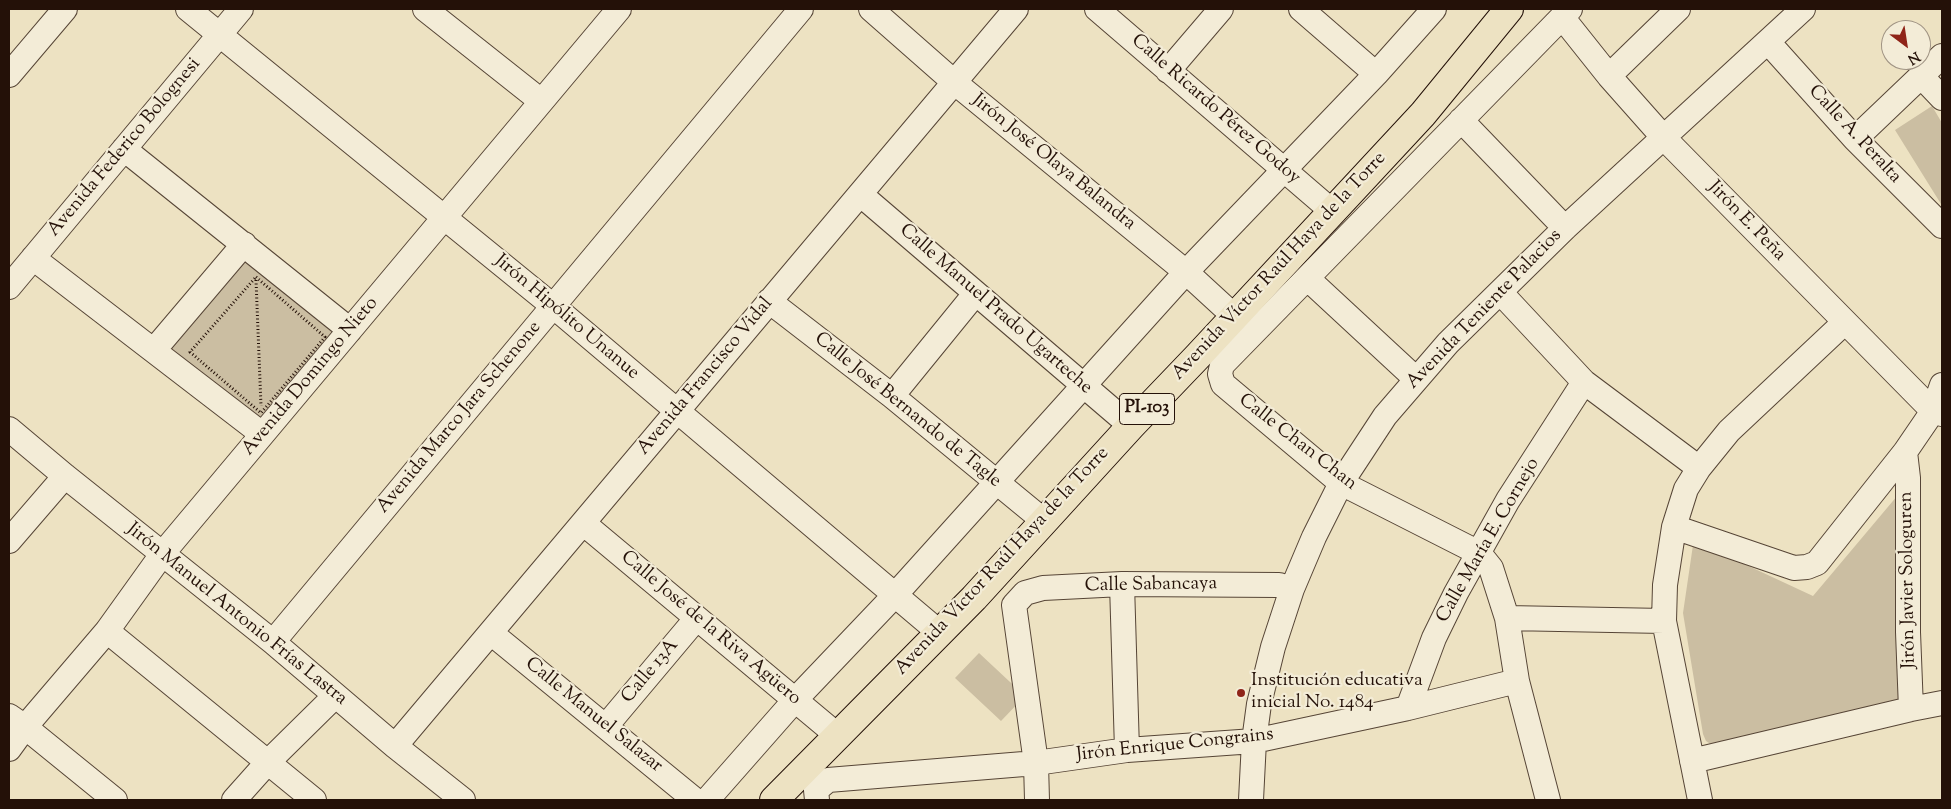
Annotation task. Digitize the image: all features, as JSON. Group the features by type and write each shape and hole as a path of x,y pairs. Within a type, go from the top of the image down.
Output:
{"main road":[{"name":"Avenida Víctor Raúl Haya de la Torre","path":"774,800 974,598 1131,426 1333,212 1429,108 1509,9"}],"street":[{"path":"9,75 65,9"},
{"name":"Jirón Hipólito Unanue","path":"188,9 553,306 940,632"},
{"name":"Avenida Federico Bolognesi","path":"9,287 241,9"},
{"name":"Avenida Domingo Nieto","path":"9,750 17,721 107,631 163,553 262,424 350,330 619,9"},
{"name":"Avenida Marco Jara Schenone","path":"273,642 801,9"},
{"name":"Jirón José Olaya Balandra","path":"871,9 954,82 1186,272 1235,316"},
{"name":"Avenida Francisco Vidal","path":"395,746 1016,9"},
{"name":"Calle Ricardo Pérez Godoy","path":"1097,9 1333,212"},
{"path":"1168,70 1221,9"},
{"path":"1301,9 1376,74"},
{"path":"707,800 795,700 895,594 1186,272 1376,74 1434,9"},
{"path":"1609,76 1678,9"},
{"name":"Avenida Teniente Palacios","path":"1250,800 1254,741 1260,704 1273,647 1292,588 1314,537 1341,483 1385,416 1448,343 1565,228 1803,9"},
{"path":"440,13 542,101"},
{"path":"1416,379 1307,278 1566,13"},
{"name":"Jirón E. Peña","path":"1566,13 1609,76 1664,138 1845,322 1938,413"},
{"name":"Calle A. Peralta","path":"1768,42 1855,139 1942,226"},
{"path":"1855,139 1942,56"},
{"path":"1920,76 1942,98"},
{"path":"1461,120 1565,228"},
{"path":"124,149 350,330"},
{"name":"Calle Manuel Prado Ugarteche","path":"860,194 1131,426"},
{"path":"154,350 244,244"},
{"path":"33,258 154,350 262,424"},
{"name":"Calle Chan Chan","path":"1307,278 1222,364 1220,374 1223,384 1341,483 1479,553"},
{"path":"1500,292 1584,382 1699,468"},
{"path":"892,396 975,294"},
{"name":"Calle José Bernando de Tagle","path":"770,301 892,396 1044,521"},
{"path":"1700,800 1664,621 1665,585 1674,527 1686,489 1699,468 1728,431 1845,322"},
{"name":"Calle María E. Cornejo","path":"1408,708 1434,638 1456,592 1508,500 1584,382"},
{"path":"1674,527 1794,568 1807,567 1817,563 1938,413 1942,385"},
{"name":"Jirón Manuel Antonio Frías Lastra","path":"9,429 273,642 395,746 463,800"},
{"name":"Jirón Javier Sologuren","path":"1905,452 1908,478 1908,632 1911,709"},
{"path":"9,541 65,476"},
{"name":"Calle José de la Riva Agüero","path":"583,524 837,735"},
{"path":"1479,553 1490,568 1507,618 1517,681 1546,800"},
{"path":"1122,584 1127,750"},
{"name":"Calle Sabancaya","path":"1036,763 1014,605 1025,593 1043,588 1122,584 1279,585 1292,588"},
{"name":"Calle 13A","path":"606,726 696,618"},
{"path":"1507,618 1664,621"},
{"path":"107,631 314,800"},
{"name":"Calle Manuel Salazar","path":"491,633 696,800"},
{"name":"Jirón Enrique Congrains","path":"822,790 1127,750 1254,741 1408,708 1517,681"},
{"path":"234,800 267,763 335,696"},
{"path":"1692,761 1942,703"},
{"path":"17,721 115,800"},
{"path":"1036,763 1037,800"}],"path":[{"path":"256,277 190,352 262,424"},
{"path":"256,277 325,337 262,424"},
{"path":"256,277 262,424"}],"shaded area":[{"path":"1932,106 1942,123 1941,204 1895,130"},
{"path":"244,257 343,338 262,434 154,350"},
{"path":"1903,489 1908,699 1712,745 1706,741 1703,734 1683,613 1693,545 1699,543 1813,596"},
{"path":"979,653 1025,696 1001,721 955,678"}],"place":[{"name":"Institución educativa inicial No. 1484","path":"1241,693"}]}
